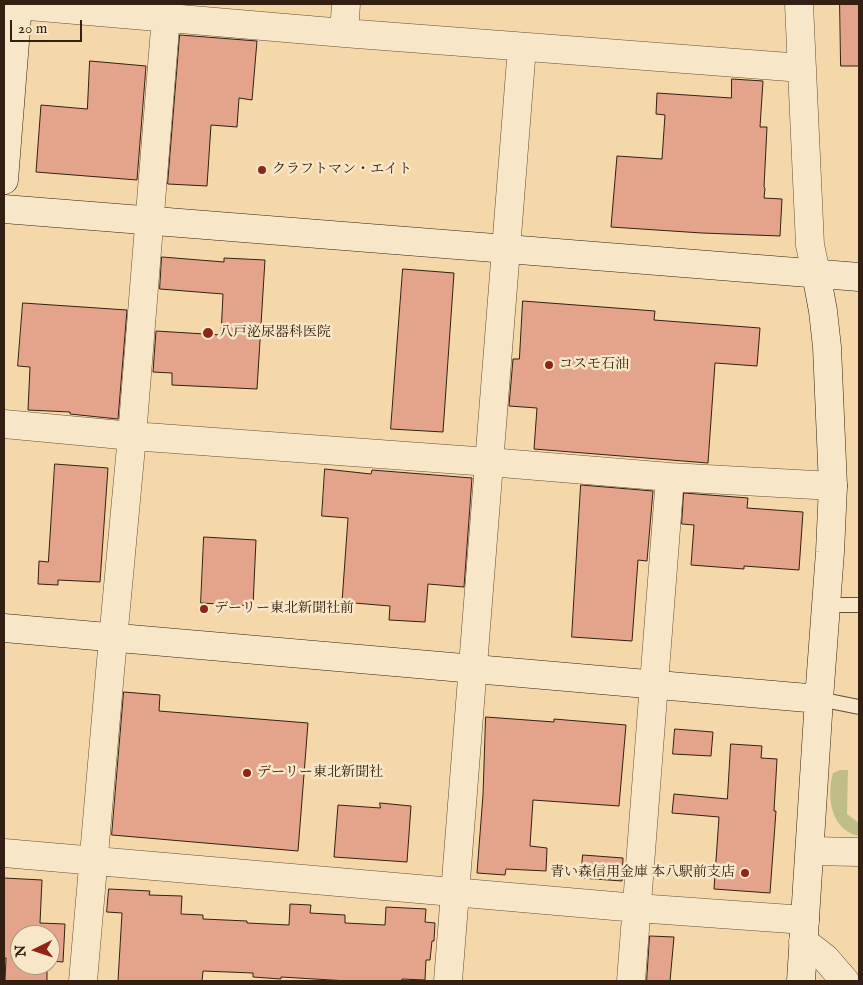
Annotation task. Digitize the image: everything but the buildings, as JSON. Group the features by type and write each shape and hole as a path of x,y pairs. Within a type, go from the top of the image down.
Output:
{"street":[{"path":"4,180 14,4 166,11 344,33 802,68"},
{"path":"344,33 346,4"},
{"path":"799,4 810,245 823,311 827,347 833,486 827,605 800,981"},
{"path":"83,981 132,436 166,11"},
{"path":"448,981 522,47"},
{"path":"4,209 149,219 859,277"},
{"path":"4,424 132,436 489,462 670,478 833,486"},
{"path":"631,981 670,478"},
{"path":"4,628 819,699"},
{"path":"810,851 859,852"},
{"path":"4,853 637,908 804,931 845,981"}],"lane":[{"path":"827,605 859,606"},
{"path":"819,699 859,708"}],"shaded area":[{"path":"840,770 848,770 847,814 859,823 859,836 850,833 842,827 833,811 830,792 831,782 833,773"}],"place":[{"name":"クラフトマン・エイト","path":"262,170"},
{"name":"八戸泌尿器科医院","path":"208,333"},
{"name":"コスモ石油","path":"549,365"},
{"name":"デーリー東北新聞社前","path":"204,609"},
{"name":"デーリー東北新聞社","path":"247,773"},
{"name":"青い森信用金庫 本八駅前支店","path":"745,873"}]}
